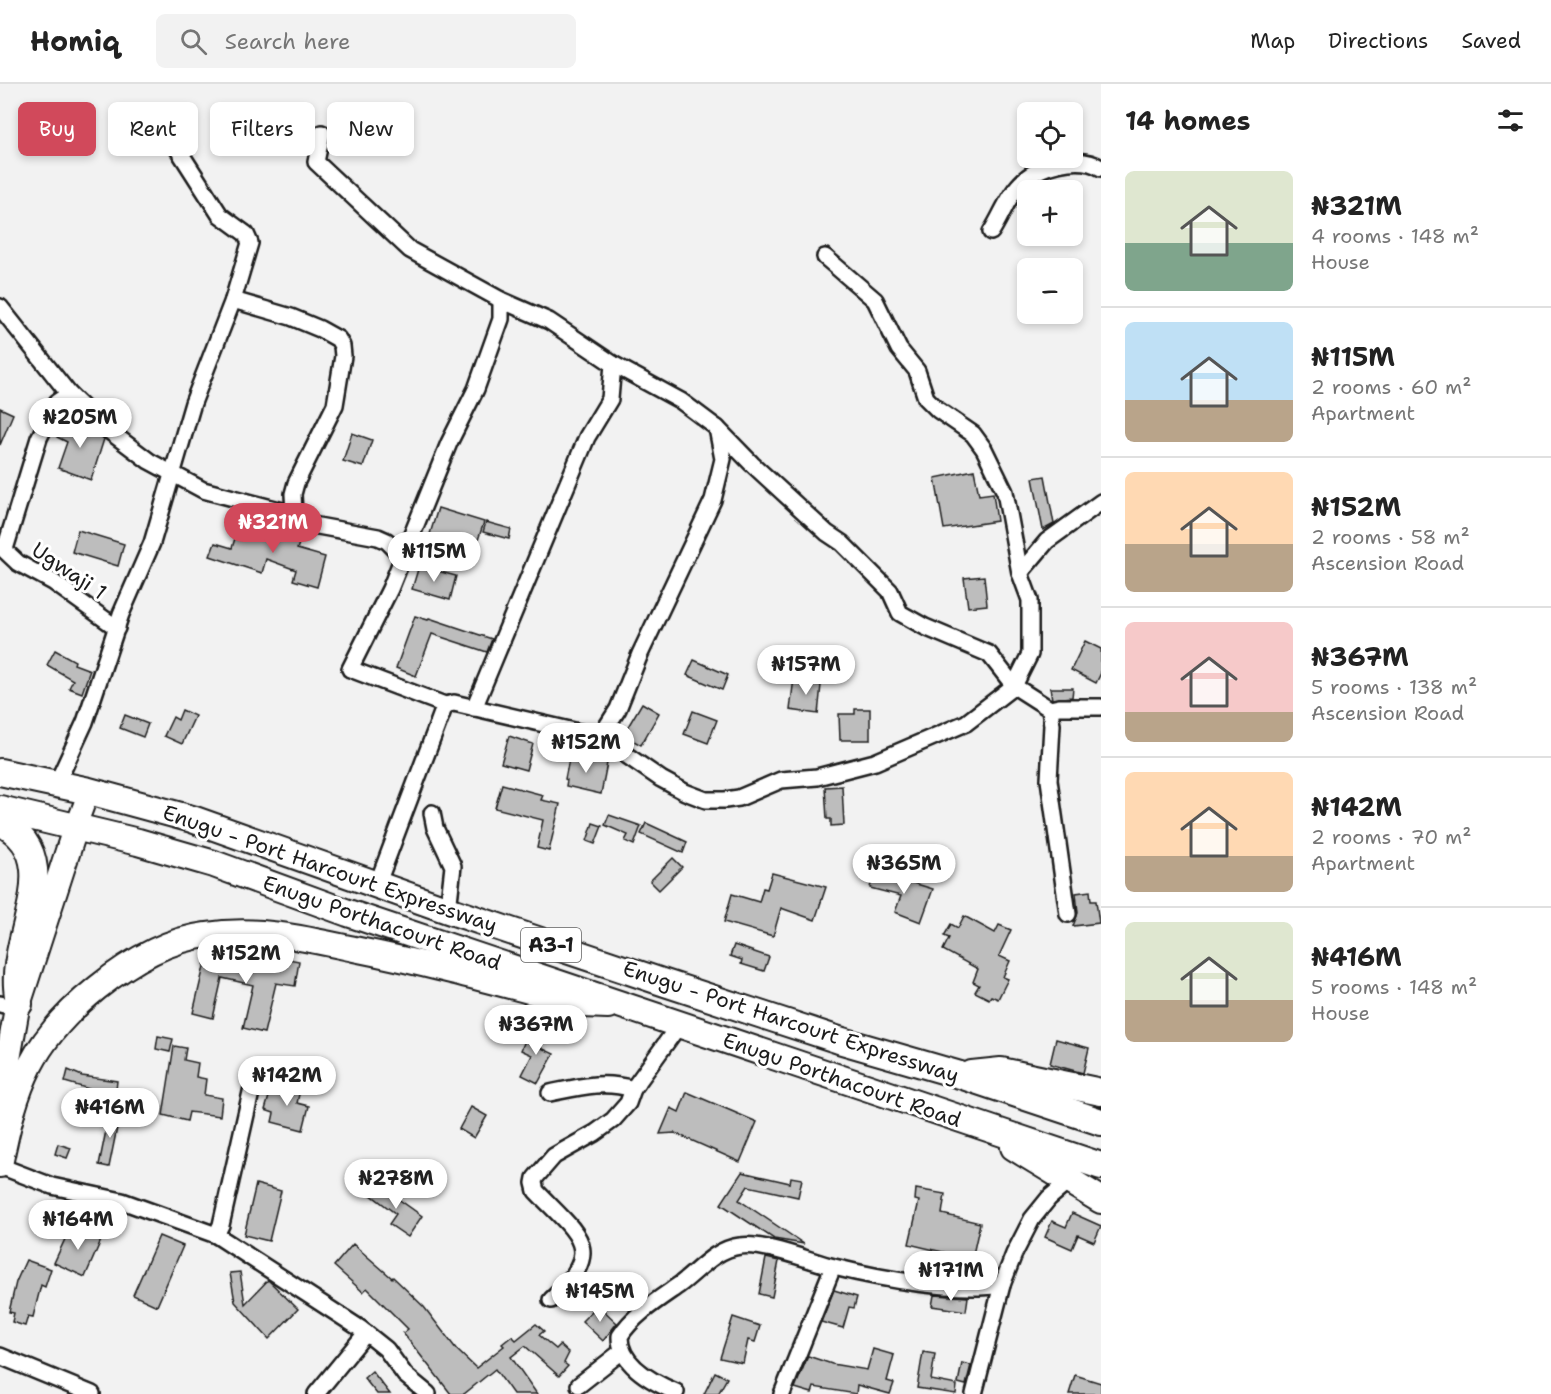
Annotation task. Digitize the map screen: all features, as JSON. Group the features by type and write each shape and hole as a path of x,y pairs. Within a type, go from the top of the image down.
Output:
{"highway":[{"name":"Enugu - Port Harcourt Expressway","path":"0,772 57,783 192,819 448,910 831,1038 960,1075 1101,1122"},
{"name":"Enugu Porthacourt Road","path":"0,809 76,826 214,864 348,913 1101,1166"},
{"path":"0,822 22,839 32,859 35,881 12,1005"},
{"path":"960,1075 1001,1071 1101,1092"},
{"path":"986,1128 1068,1182 1101,1200"}],"main road":[{"path":"0,1105 12,1005 76,826"},
{"path":"0,1165 9,1118 26,1072 41,1043 64,1015 129,964 163,947 203,935 257,932 283,934 404,959 582,1005 629,1008"}],"street":[{"path":"321,133 316,162 410,250 501,300 549,321 613,364 672,395 717,428 782,493 849,550 890,591 900,613 925,627 989,654 1013,678 1027,697 1050,709 1059,706 1101,707"},
{"path":"57,783 85,722 117,628 152,543 193,403 233,300 250,243 249,238 220,215 182,156"},
{"path":"991,232 1019,185 1029,177 1060,165 1086,160 1101,168"},
{"path":"501,300 501,319 476,389 448,443 403,557 350,669 445,705 454,703 600,737 661,779 685,792 706,800 725,800 739,798 781,780 818,777 875,762 966,723 1013,678 1030,654 1030,600 1020,573 1007,499 984,449 973,434 938,410 926,398 917,371 899,349 875,300 825,257"},
{"path":"233,300 320,329 338,339 342,346 344,356 335,405 296,483 292,494 294,514"},
{"path":"0,307 69,394 100,424 149,461 221,496 294,514 307,524 378,537 387,541 403,557"},
{"path":"474,708 587,437 610,399 613,364"},
{"path":"3,548 39,438 57,402 69,394"},
{"path":"600,737 618,709 640,654 713,500 723,459 717,428"},
{"path":"1020,573 1047,541 1101,502"},
{"name":"Ugwaji 1","path":"3,548 18,563 53,582 117,628"},
{"path":"376,885 445,705"},
{"path":"1050,709 1052,725 1049,780 1068,914"},
{"path":"76,826 89,791"},
{"path":"432,813 435,828 453,866 448,910"},
{"path":"551,1300 572,1281 583,1254 574,1231 536,1191 534,1183 536,1178 554,1156 613,1120 628,1103 633,1089 679,1025"},
{"path":"216,1235 221,1225 254,1079"},
{"path":"550,1093 594,1084 620,1085 633,1089"},
{"path":"0,1165 52,1186 122,1201 216,1235 366,1333 386,1349 405,1375 428,1394"},
{"path":"974,1394 1002,1285 1032,1219 1049,1198 1068,1182"},
{"path":"676,1392 656,1384 621,1352 622,1331 662,1296 722,1252 740,1246 803,1256 833,1267 968,1288 1002,1285"},
{"path":"783,1394 833,1267"},
{"path":"316,1394 366,1333"},
{"path":"579,1385 621,1352"},
{"path":"0,1356 92,1394"}],"building":[{"path":"0,408 13,414 0,445"},
{"path":"65,421 88,426 104,439 91,480 58,468 67,442 57,437 59,423 65,424"},
{"path":"352,433 372,440 363,467 343,461"},
{"path":"974,470 979,495 993,493 997,521 944,529 935,478"},
{"path":"1045,476 1054,524 1043,530 1033,478"},
{"path":"438,508 484,522 475,549 430,534"},
{"path":"486,522 511,529 509,539 483,532"},
{"path":"282,523 303,533 297,549 325,557 317,587 293,580 296,570 266,559 262,573 210,556 215,543 232,548 238,529 276,541"},
{"path":"78,530 124,544 118,566 72,552"},
{"path":"419,566 456,576 450,600 412,589"},
{"path":"984,576 987,605 968,607 964,578"},
{"path":"415,616 428,620 429,618 492,639 487,652 432,634 416,676 396,668"},
{"path":"1085,641 1101,649 1101,673 1096,683 1071,670"},
{"path":"55,650 75,661 74,664 90,670 82,693 69,688 73,680 47,665"},
{"path":"694,660 728,675 722,690 687,675"},
{"path":"794,678 814,680 813,684 821,685 818,714 790,710"},
{"path":"1050,688 1073,688 1072,697 1052,699"},
{"path":"642,703 659,713 641,745 623,735"},
{"path":"855,709 870,709 870,740 840,740 839,714 855,714"},
{"path":"182,710 195,716 182,744 164,736 173,717 178,720"},
{"path":"693,711 717,720 708,743 684,734"},
{"path":"125,715 148,724 143,737 120,728"},
{"path":"509,736 533,744 526,770 501,763"},
{"path":"570,754 607,763 601,794 566,786 567,780 565,779"},
{"path":"502,784 543,795 541,800 560,804 549,851 537,848 543,820 495,808"},
{"path":"842,786 844,825 831,826 831,819 827,819 825,787"},
{"path":"609,815 641,826 634,845 625,841 628,835 605,825"},
{"path":"593,823 602,826 595,844 587,841"},
{"path":"646,823 687,842 683,853 641,834"},
{"path":"673,858 682,867 659,890 650,881"},
{"path":"874,871 933,889 921,922 895,912 901,896 870,888"},
{"path":"772,873 826,887 815,920 781,908 773,936 724,922 732,894 759,902 763,888 767,889"},
{"path":"1090,891 1091,901 1096,901 1099,923 1073,926 1078,913 1076,893"},
{"path":"964,916 995,933 999,925 1011,930 999,956 1010,961 1003,977 1008,979 998,999 991,996 989,999 975,992 979,985 973,982 978,969 943,950 949,938 944,936 951,924 958,928"},
{"path":"734,945 769,957 764,971 741,964 742,960 730,956"},
{"path":"258,953 299,961 295,986 276,983 264,1033 243,1028 253,985 222,978 213,1018 193,1013 206,958 231,964 233,957 256,962"},
{"path":"532,1024 542,1029 535,1045 554,1054 538,1083 522,1075 532,1055 521,1050"},
{"path":"158,1036 173,1039 170,1052 156,1049"},
{"path":"1056,1039 1089,1048 1083,1073 1050,1064"},
{"path":"174,1046 186,1048 184,1060 198,1063 196,1077 206,1079 204,1095 222,1098 220,1116 189,1112 187,1121 163,1115"},
{"path":"68,1070 82,1076 117,1081 114,1107 95,1104 95,1099 88,1098 89,1089 65,1082"},
{"path":"273,1083 300,1090 297,1103 309,1106 303,1130 272,1122 274,1113 265,1110"},
{"path":"687,1092 757,1122 740,1162 675,1133 660,1134 671,1108 679,1112"},
{"path":"471,1107 487,1116 474,1138 459,1129"},
{"path":"110,1111 120,1113 109,1167 99,1165"},
{"path":"58,1144 71,1148 67,1158 55,1154"},
{"path":"742,1172 790,1183 791,1177 802,1179 798,1197 748,1186 739,1200 804,1244 774,1239 721,1204"},
{"path":"373,1181 422,1216 408,1237 389,1224 396,1214 366,1191"},
{"path":"256,1184 281,1191 269,1241 244,1235"},
{"path":"916,1189 945,1194 942,1214 980,1223 972,1259 909,1244 919,1201 915,1200"},
{"path":"1072,1213 1101,1226 1094,1242 1078,1235 1072,1249 1045,1237 1052,1221 1066,1227"},
{"path":"72,1224 102,1238 85,1277 54,1263"},
{"path":"159,1236 183,1246 157,1306 133,1295"},
{"path":"353,1244 393,1277 424,1307 457,1350 476,1368 504,1346 502,1344 512,1336 516,1340 536,1324 544,1331 539,1335 556,1349 560,1345 569,1353 564,1363 568,1366 559,1376 525,1346 511,1357 537,1394 513,1394 495,1369 464,1394 451,1394 403,1333 408,1329 367,1288 363,1292 334,1266"},
{"path":"766,1258 779,1261 772,1297 759,1294"},
{"path":"26,1260 51,1269 45,1287 41,1285 33,1317 28,1316 25,1326 12,1322 14,1313 9,1312 16,1282"},
{"path":"240,1272 245,1304 268,1280 298,1309 269,1339 235,1302 230,1273"},
{"path":"834,1290 857,1297 854,1308 849,1307 843,1328 821,1322"},
{"path":"934,1295 968,1297 966,1311 932,1306"},
{"path":"598,1305 617,1323 603,1341 582,1321"},
{"path":"733,1317 760,1326 755,1342 748,1340 743,1363 720,1358"},
{"path":"873,1349 894,1355 887,1381 894,1383 890,1394 857,1385 856,1394 814,1387 812,1393 795,1388 808,1356 832,1364 867,1370"},
{"path":"923,1352 935,1354 931,1380 957,1385 956,1394 917,1388"},
{"path":"962,1363 971,1365 966,1385 958,1383"},
{"path":"372,1371 390,1394 377,1394 364,1378"},
{"path":"715,1372 727,1378 718,1394 704,1394"},
{"path":"1075,1375 1101,1383 1101,1394 1069,1394"}]}
